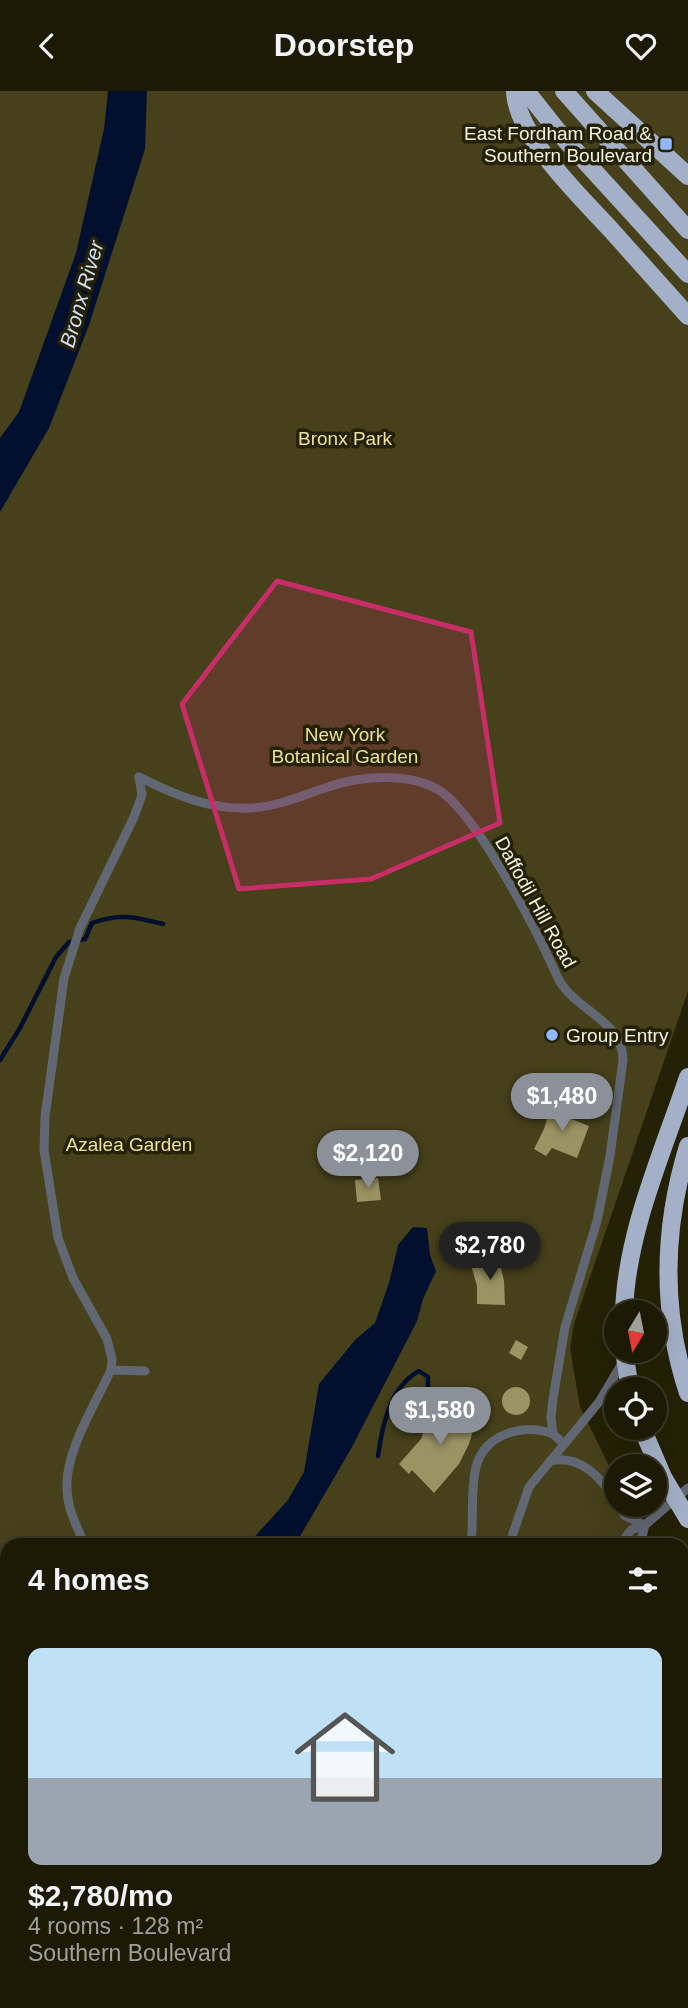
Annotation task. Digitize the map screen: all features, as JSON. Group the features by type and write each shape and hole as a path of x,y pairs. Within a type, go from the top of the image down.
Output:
{"main road":[{"path":"515,91 522,118 552,165 688,316"},
{"path":"526,91 561,135 688,274"},
{"path":"564,91 688,230"},
{"path":"595,91 688,176"},
{"path":"625,1300 626,1280 638,1224 688,1077"},
{"path":"688,1146 672,1212 667,1275 676,1350 688,1393"},
{"path":"646,1440 654,1460 681,1492 688,1519"}],"lane":[{"name":"Daffodil Hill Road","path":"111,1370 112,1359 107,1339 73,1277 58,1238 44,1150 45,1117 64,978 80,929 134,817 142,795 139,777 175,795 216,807 253,808 296,798 331,785 373,778 412,780 437,789 457,805 488,848 560,982 578,1002 619,1037 624,1051 610,1156 597,1220 565,1327 552,1408 553,1434"},
{"path":"511,1538 529,1487 599,1402 620,1363"},
{"path":"82,1538 70,1509 66,1487 78,1439 111,1370 145,1371"},
{"path":"471,1538 476,1467 487,1447 512,1431 523,1428 541,1429 553,1434 564,1444"},
{"path":"550,1461 572,1461 591,1470 604,1482"},
{"path":"626,1538 631,1530 645,1525 681,1492"},
{"path":"627,1517 645,1525"},
{"path":"642,1538 645,1525"}],"highlighted area":[{"path":"277,581 471,632 500,823 371,879 239,889 182,704"}],"green space":[{"name":"New York Botanical Garden","path":"0,91 688,91 688,991 574,1324 570,1348 580,1407 604,1456 604,1517 635,1517 646,1538 0,1538"}],"water":[{"name":"Bronx River","path":"108,91 147,91 145,149 89,325 49,428 0,512 0,438 19,412 76,253 104,129"},
{"path":"413,1227 427,1228 430,1255 436,1271 423,1299 417,1321 352,1447 299,1538 253,1538 288,1500 304,1472 319,1384 355,1340 375,1323 389,1283 398,1245"}],"building":[{"path":"552,1103 566,1106 564,1116 589,1126 577,1158 552,1148 546,1156 534,1149"},
{"path":"375,1132 376,1154 352,1155 351,1133"},
{"path":"391,1154 393,1176 369,1177 368,1155"},
{"path":"378,1178 381,1200 357,1202 355,1180"},
{"path":"498,1256 504,1281 505,1305 477,1304 477,1286 471,1265"},
{"path":"516,1340 528,1347 521,1360 509,1353"},
{"path":"516,1387 526,1391 530,1401 526,1411 516,1415 506,1411 502,1401 506,1391"},
{"path":"432,1408 471,1415 469,1423 475,1424 459,1464 434,1493 412,1470 409,1474 399,1464 421,1439"}],"waterway":[{"path":"0,1060 20,1028 56,957 69,942 85,939 92,923 111,918 135,918 163,924"},
{"path":"378,1456 385,1420 394,1397 409,1378 419,1371 428,1377 428,1391 419,1401"}],"place":[{"name":"East Fordham Road & Southern Boulevard","path":"666,144"},
{"name":"Group Entry","path":"552,1035"}],"park label":[{"name":"Bronx Park","path":"345,438"},
{"name":"Azalea Garden","path":"129,1144"}]}
